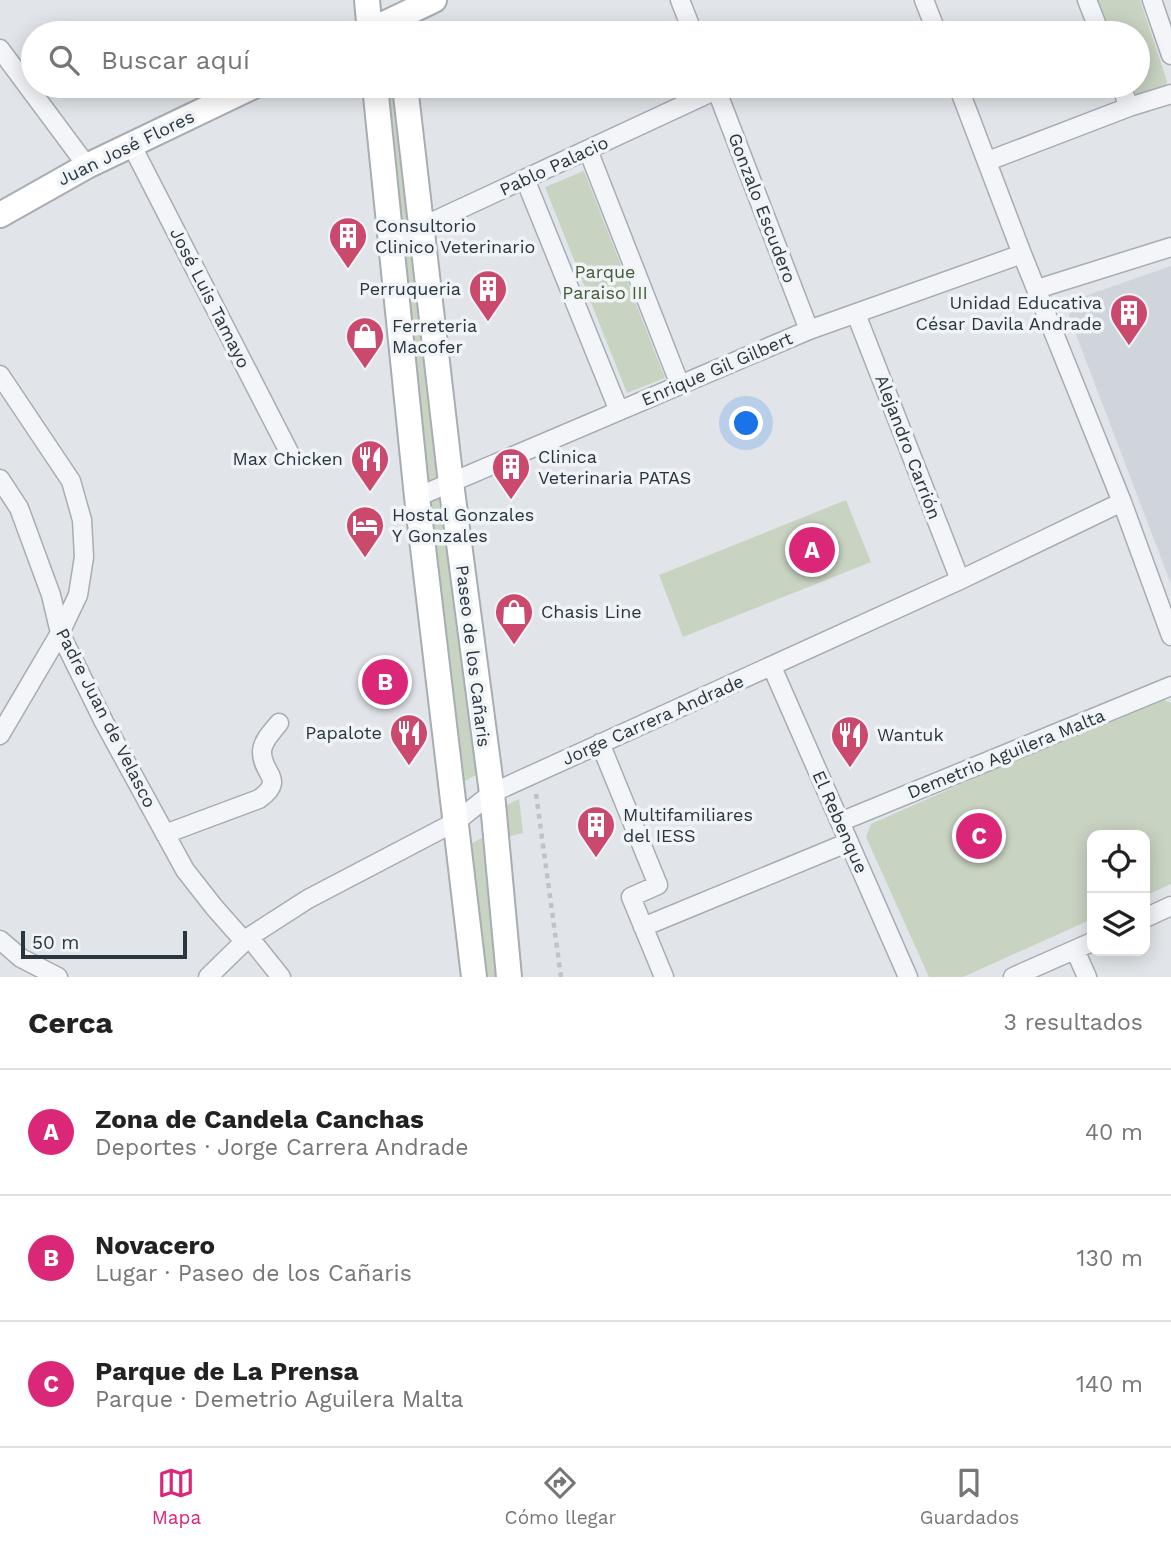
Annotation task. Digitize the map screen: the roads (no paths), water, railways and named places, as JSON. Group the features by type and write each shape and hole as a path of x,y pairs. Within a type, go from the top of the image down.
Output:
{"main road":[{"path":"366,0 367,21"},
{"path":"398,17 434,0"},
{"name":"Juan José Flores","path":"0,215 87,166 229,98"},
{"name":"Paseo de los Cañaris","path":"376,98 417,497 474,977"},
{"name":"Paseo de los Cañaris","path":"406,98 451,484 492,793 509,977"}],"street":[{"path":"680,0 689,21"},
{"path":"924,0 932,21"},
{"path":"1087,0 1095,21"},
{"path":"1152,0 1171,55"},
{"path":"0,50 21,78"},
{"path":"988,160 1171,94"},
{"path":"36,98 87,166"},
{"name":"Pablo Palacio","path":"391,241 694,98"},
{"name":"Gonzalo Escudero","path":"719,98 809,330"},
{"path":"963,98 1022,254 1122,502 1171,636"},
{"path":"1126,98 1129,107"},
{"name":"José Luis Tamayo","path":"131,144 289,452"},
{"path":"588,149 680,385"},
{"path":"525,179 618,411"},
{"path":"1037,289 1171,247"},
{"name":"Enrique Gil Gilbert","path":"417,497 809,330 1022,254"},
{"name":"Alejandro Carrión","path":"856,314 960,580"},
{"path":"0,375 71,481 82,520 84,557 78,596 60,633 0,735"},
{"name":"Padre Juan de Velasco","path":"0,479 19,508 36,548 60,633 104,722 185,870 214,907 281,977"},
{"name":"Jorge Carrera Andrade","path":"208,977 246,939 307,900 457,821 492,793 772,667 1122,502"},
{"name":"El Rebenque","path":"772,667 908,977"},
{"name":"Demetrio Aguilera Malta","path":"840,822 1171,686"},
{"path":"165,834 259,799 269,792 273,786 272,778 262,750 264,741 279,723"},
{"path":"600,743 659,885 631,897 664,977"},
{"path":"643,927 849,842"},
{"path":"1150,916 1171,906"},
{"path":"0,940 21,958 58,977"},
{"path":"1013,977 1087,944"},
{"path":"1075,950 1087,977"}],"place":[{"name":"Consultorio Clinico Veterinario","path":"348,270"},
{"name":"Perruqueria","path":"488,323"},
{"name":"Unidad Educativa César Davila Andrade","path":"1129,347"},
{"name":"Ferreteria Macofer","path":"365,370"},
{"name":"Max Chicken","path":"370,493"},
{"name":"Clinica Veterinaria PATAS","path":"511,501"},
{"name":"Zona de Candela Canchas","path":"812,550"},
{"name":"Hostal Gonzales Y Gonzales","path":"365,559"},
{"name":"Chasis Line","path":"514,646"},
{"name":"Novacero","path":"385,682"},
{"name":"Papalote","path":"409,767"},
{"name":"Wantuk","path":"850,769"},
{"name":"Parque de La Prensa","path":"979,836"},
{"name":"Multifamiliares del IESS","path":"596,859"}],"park label":[{"name":"Parque Paraiso III","path":"605,282"}]}
